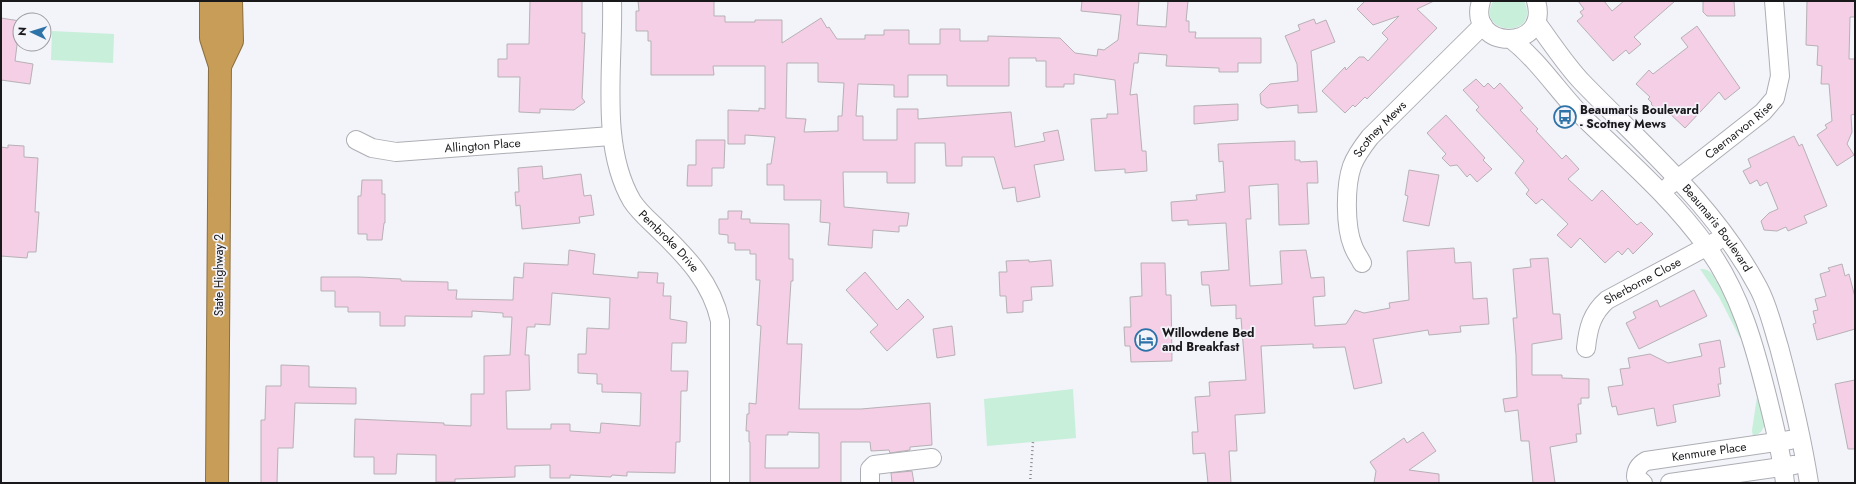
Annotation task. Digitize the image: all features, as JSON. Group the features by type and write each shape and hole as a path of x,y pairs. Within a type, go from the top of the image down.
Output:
{"highway":[{"name":"State Highway 2","path":"211,1 211,38 220,66 217,483"},
{"name":"State Highway 2","path":"220,66 232,41 231,1"}],"street":[{"name":"Pembroke Drive","path":"612,1 611,136 619,171 633,202 690,260 713,295 717,305 720,321 720,483"},
{"path":"1479,3 1483,25 1493,36 1500,39 1512,40 1523,36 1531,30 1536,22 1538,14 1536,1"},
{"name":"Caernarvon Rise","path":"1662,193 1678,178 1763,112 1775,98 1780,76 1774,1"},
{"name":"Beaumaris Boulevard","path":"1536,22 1580,80 1678,178 1726,236 1759,289 1785,372 1810,483"},
{"name":"Scotney Mews","path":"1362,263 1353,247 1348,207 1349,179 1356,158 1370,137 1483,25"},
{"name":"Beaumaris Boulevard","path":"1512,40 1537,63 1582,116 1662,193 1707,247 1737,300 1761,373 1779,442 1784,475"},
{"name":"Allington Place","path":"356,140 372,148 396,152 611,136"},
{"name":"Sherborne Close","path":"1586,348 1592,319 1596,311 1607,300 1726,236"},
{"name":"Kenmure Place","path":"1643,483 1636,477 1636,471 1640,465 1646,461 1800,438"},
{"path":"870,483 870,469 874,465 932,458"},
{"name":"Kenmure Place","path":"1670,483 1784,475 1806,463"}],"path":[{"path":"1030,483 1033,442"}],"green space":[{"path":"1493,1 1524,1 1527,13 1524,22 1517,27 1508,28 1499,26 1492,21 1490,13"},
{"path":"52,31 114,34 113,63 51,60"},
{"path":"1700,269 1708,271 1718,282 1743,337 1740,338 1719,297"},
{"path":"1750,361 1766,423 1761,432 1753,437 1752,430 1757,397 1748,362"},
{"path":"1073,389 1076,438 987,446 984,399"}],"building":[{"path":"530,1 582,1 582,33 585,33 582,98 585,102 574,110 540,109 540,113 519,112 520,77 498,77 498,59 507,59 507,44 529,44"},
{"path":"638,1 714,1 714,16 725,16 725,22 782,20 782,43 821,18 827,28 829,27 837,39 865,39 865,35 884,35 884,30 909,30 909,44 940,44 940,29 960,29 960,41 988,41 988,36 1060,38 1075,53 1097,56 1098,49 1104,50 1118,40 1121,15 1081,11 1082,1 1139,1 1137,25 1166,27 1168,1 1188,1 1186,21 1189,21 1189,32 1196,32 1195,38 1261,38 1261,63 1238,63 1238,72 1219,72 1219,68 1166,66 1167,55 1139,53 1138,63 1134,63 1130,95 1137,94 1142,151 1146,151 1147,171 1125,173 1125,169 1095,171 1091,119 1107,118 1107,114 1118,114 1115,80 1074,74 1074,84 1064,84 1064,87 1046,87 1046,61 1036,61 1036,58 1009,58 1009,86 947,86 947,75 908,75 908,97 894,97 894,85 858,84 856,116 863,116 863,140 897,140 897,109 918,109 918,119 1011,112 1015,147 1045,141 1043,133 1058,130 1064,160 1034,165 1040,197 1017,202 1015,187 1003,189 994,157 962,157 962,166 946,166 945,143 915,143 915,183 887,183 887,172 843,172 844,207 909,213 907,226 899,226 899,232 873,230 872,248 828,245 830,223 820,222 821,200 784,200 784,185 767,185 767,164 771,164 775,137 745,135 745,144 728,144 728,110 759,111 759,108 765,109 765,66 713,66 714,75 651,75 651,41 648,41 648,31 636,31 636,11 639,11","holes":["787,63 818,63 818,82 844,83 842,116 838,116 838,131 804,132 806,119 786,118"]},
{"path":"1365,1 1434,1 1417,9 1437,28 1367,99 1365,97 1355,107 1353,105 1345,113 1322,91 1345,67 1346,70 1359,57 1364,57 1368,61 1388,39 1382,33 1399,16 1373,25 1357,9"},
{"path":"1578,1 1604,1 1612,11 1624,1 1675,1 1634,37 1641,44 1629,54 1626,50 1613,61 1577,21 1583,16 1580,12 1584,9"},
{"path":"1703,1 1734,1 1735,16 1707,16 1703,12"},
{"path":"1807,1 1855,1 1855,17 1850,17 1849,59 1855,59 1855,114 1851,115 1852,132 1847,144 1854,155 1837,166 1817,135 1827,128 1825,125 1832,121 1829,84 1821,84 1822,66 1817,65 1818,46 1806,45"},
{"path":"1,18 12,20 12,52 16,52 15,61 33,64 30,84 1,80"},
{"path":"1314,19 1316,24 1326,20 1335,42 1311,51 1317,112 1298,113 1298,105 1267,108 1261,104 1260,94 1270,84 1298,81 1297,64 1285,36 1300,30 1298,25"},
{"path":"1697,26 1740,88 1725,100 1719,92 1685,128 1667,111 1662,115 1651,104 1652,103 1648,99 1650,97 1636,84 1649,70 1653,74 1688,47 1681,38"},
{"path":"1476,79 1484,87 1488,83 1494,89 1500,83 1523,108 1520,110 1538,129 1536,131 1562,159 1566,155 1579,169 1568,179 1592,201 1602,190 1637,225 1641,222 1653,234 1633,254 1628,248 1622,255 1618,251 1605,263 1580,238 1571,248 1557,235 1568,224 1542,199 1536,204 1526,194 1529,190 1515,173 1524,161 1476,110 1479,107 1463,90"},
{"path":"1238,104 1238,120 1194,124 1194,106"},
{"path":"1446,115 1485,158 1483,160 1492,169 1477,182 1470,174 1467,177 1457,165 1450,166 1442,158 1446,154 1427,133"},
{"path":"1794,136 1799,146 1802,144 1827,206 1804,216 1807,223 1788,231 1786,227 1777,231 1764,230 1761,221 1769,213 1778,209 1767,182 1760,186 1757,180 1750,184 1743,171 1751,167 1748,159"},
{"path":"696,140 725,140 724,168 712,168 712,186 687,186 688,165 696,165"},
{"path":"1295,141 1295,160 1300,160 1300,162 1317,161 1318,183 1307,183 1309,224 1279,225 1278,184 1249,186 1251,219 1246,219 1250,286 1282,284 1280,251 1306,250 1311,278 1324,277 1325,296 1313,297 1315,326 1346,324 1355,310 1364,313 1390,308 1389,303 1409,300 1407,251 1454,248 1455,263 1471,262 1473,299 1487,298 1489,324 1460,326 1461,332 1429,335 1428,330 1373,339 1382,383 1354,389 1345,347 1313,348 1313,344 1261,346 1265,413 1235,415 1237,451 1229,451 1231,483 1208,483 1205,453 1193,454 1192,432 1198,432 1195,397 1210,396 1209,382 1246,380 1241,318 1236,319 1236,305 1211,306 1209,285 1202,285 1201,272 1229,270 1226,223 1188,225 1188,220 1172,221 1171,202 1197,200 1196,195 1225,192 1223,161 1219,162 1218,144"},
{"path":"8,145 24,146 24,157 38,158 35,212 39,212 36,252 28,252 27,258 1,256 1,147 8,148"},
{"path":"542,166 543,179 581,174 584,196 591,195 594,215 579,217 580,223 522,229 520,205 516,206 515,192 519,192 518,168"},
{"path":"1409,170 1439,175 1429,226 1403,221 1408,196 1405,195"},
{"path":"362,180 382,180 382,194 385,194 385,223 382,240 367,240 367,234 358,234 358,196 361,196"},
{"path":"728,211 742,211 741,219 750,219 750,223 789,224 789,259 793,259 793,281 791,281 787,344 802,344 799,409 861,409 930,403 932,445 910,447 910,450 890,453 889,450 871,451 870,442 841,442 841,483 750,483 750,442 749,431 746,431 749,403 756,404 761,326 757,325 760,280 756,280 756,254 750,254 750,250 735,250 735,243 728,243 728,235 719,234 719,219 728,219","holes":["788,432 819,433 819,468 765,468 766,435 788,435"]},
{"path":"569,250 595,254 593,274 638,278 638,272 658,273 657,283 664,283 663,296 671,296 670,319 687,322 686,343 672,343 671,371 688,371 687,391 681,391 680,442 676,442 675,473 627,472 627,476 612,475 611,477 570,475 570,478 550,478 550,465 515,466 515,477 455,479 455,482 436,482 436,455 397,454 396,474 374,474 374,457 354,457 355,419 444,423 444,425 471,426 471,394 484,394 484,356 510,355 512,317 503,317 503,313 472,311 472,317 405,316 405,326 380,326 380,312 348,312 348,307 335,307 335,291 321,291 321,277 359,277 401,279 401,281 448,282 448,290 457,290 456,299 513,300 514,277 523,278 524,263 568,265","holes":["552,293 610,298 609,329 587,328 586,354 578,354 578,373 597,374 597,384 602,384 602,392 641,393 640,426 601,423 600,433 570,431 570,424 551,424 551,429 507,429 506,391 530,390 529,355 525,355 527,327 535,327 535,324 550,325"]},
{"path":"1548,258 1553,314 1560,314 1562,339 1532,344 1532,375 1562,375 1562,378 1589,379 1589,398 1581,398 1581,404 1578,404 1581,434 1576,434 1577,442 1550,447 1555,483 1533,483 1529,441 1521,441 1518,410 1505,412 1503,399 1517,397 1513,318 1517,318 1513,269 1531,267 1530,259"},
{"path":"1029,260 1029,262 1051,260 1053,286 1031,287 1032,300 1023,301 1023,312 1007,313 1006,296 1000,296 999,272 1007,272 1006,261"},
{"path":"1141,263 1165,263 1166,295 1171,295 1172,361 1131,362 1130,346 1125,346 1124,327 1131,327 1130,297 1142,296"},
{"path":"1842,264 1845,276 1849,274 1855,297 1855,329 1817,340 1813,324 1816,323 1813,311 1818,310 1815,299 1826,296 1820,274 1830,271 1828,268"},
{"path":"865,272 897,310 908,299 924,317 887,351 870,332 878,325 846,290"},
{"path":"1694,290 1707,316 1639,349 1626,323 1636,318 1633,312 1657,300 1660,307"},
{"path":"952,326 955,355 937,358 933,329"},
{"path":"1720,340 1725,367 1719,368 1721,384 1718,384 1720,396 1673,405 1676,422 1657,426 1654,408 1618,415 1616,406 1612,407 1608,387 1623,385 1620,369 1630,368 1628,358 1650,354 1668,363 1702,356 1699,344"},
{"path":"281,365 309,366 309,387 356,388 356,404 295,403 293,448 278,448 277,483 261,483 261,420 265,420 266,386 281,386"},
{"path":"1855,380 1855,449 1848,449 1835,384"},
{"path":"1423,432 1436,451 1409,470 1439,474 1439,483 1374,483 1376,471 1370,462 1404,438 1407,443"},
{"path":"912,471 914,483 892,483 891,473"}],"place":[{"name":"Beaumaris Boulevard - Scotney Mews","path":"1565,117"},
{"name":"Willowdene Bed and Breakfast","path":"1146,340"}]}
